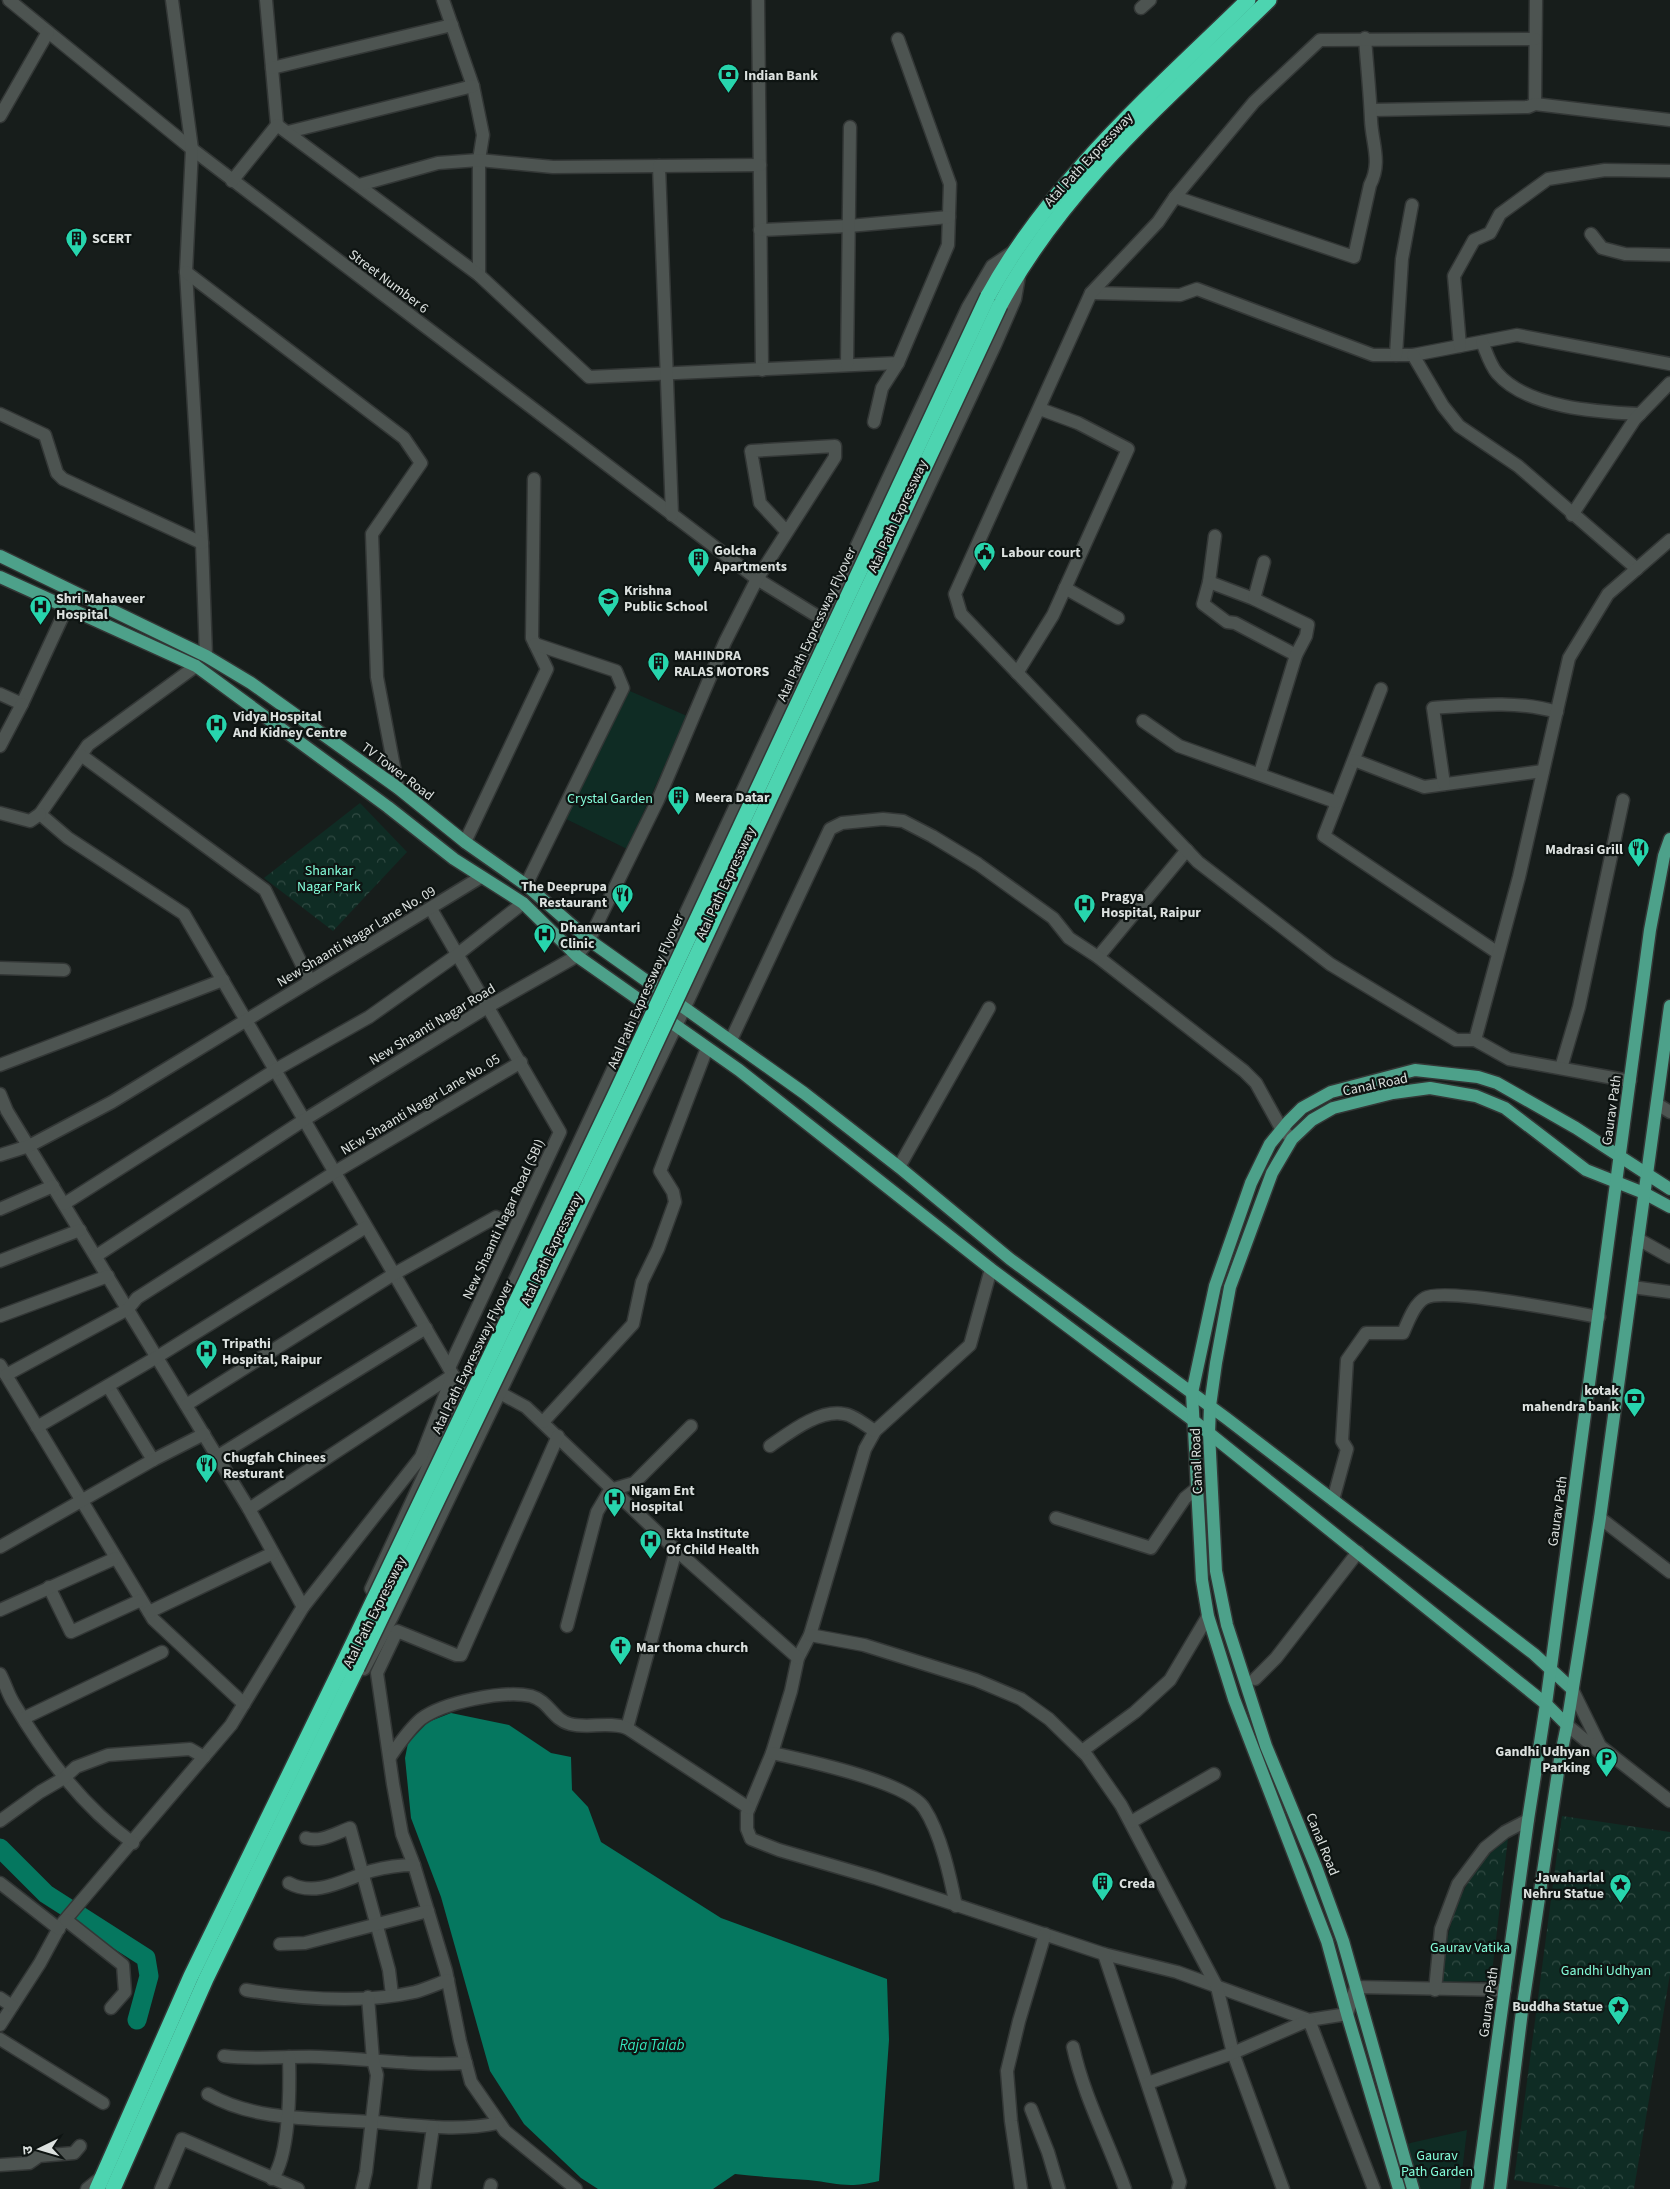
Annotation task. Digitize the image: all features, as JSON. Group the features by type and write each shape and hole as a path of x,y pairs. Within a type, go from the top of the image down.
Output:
{"highway":[{"name":"Atal Path Expressway","path":"1013,252 1071,176 1118,127 1248,0"},
{"name":"Atal Path Expressway","path":"1020,266 1082,186 1269,0"},
{"name":"Atal Path Expressway Flyover","path":"311,1748 614,1098 700,908 994,300 1013,252"},
{"name":"Atal Path Expressway Flyover","path":"994,300 1020,266"},
{"path":"110,2185 178,2023 191,1976 311,1748"},
{"path":"178,2023 206,1979 311,1748"}],"main road":[{"name":"TV Tower Road","path":"0,556 206,656 251,683 398,788 464,842 526,885 589,940 750,1053 899,1167 1010,1259 1210,1406 1534,1654 1572,1689"},
{"path":"0,577 196,666 481,877 522,903 577,956 739,1070 991,1269 1194,1421 1546,1704 1567,1725"},
{"name":"Gaurav Path","path":"1477,2189 1528,1820 1551,1670 1650,930 1664,856 1670,839"},
{"path":"1500,2189 1522,2010 1560,1759 1600,1518 1670,1006"},
{"path":"739,1070 750,1053"},
{"path":"1399,2189 1327,1941 1242,1724 1219,1658 1208,1616 1202,1580 1192,1394 1215,1286 1250,1183 1270,1144 1287,1134 1302,1108 1332,1092 1415,1070 1478,1077 1497,1083 1576,1128 1670,1190"},
{"name":"Canal Road","path":"1413,2189 1376,2067 1356,1987 1316,1867 1266,1746 1240,1671 1227,1625 1216,1571 1209,1433 1210,1406 1230,1287 1287,1134 1334,1108 1393,1093 1430,1088 1476,1096 1505,1108 1586,1170 1644,1193 1670,1207"}],"street":[{"name":"Street Number 6","path":"9,0 232,181 756,579 822,619"},
{"path":"172,0 192,149 186,272 202,543 206,656"},
{"path":"266,0 272,68 283,129 479,275 589,377 898,363"},
{"path":"443,0 473,86 483,135 478,160 479,275"},
{"path":"758,0 762,370"},
{"path":"1535,104 1536,0"},
{"path":"272,68 452,26"},
{"path":"0,116 48,32"},
{"path":"874,422 882,388 898,363 948,246 950,184 898,38"},
{"path":"1535,39 1365,38 1320,40 1254,102 1175,198 1158,222 1091,293 955,594 961,614 1198,862 1330,964 1456,1040 1475,1040 1509,1059 1630,1081"},
{"path":"1175,198 1354,257 1370,185 1375,176 1378,156 1371,121 1372,110 1365,38"},
{"path":"232,181 283,129 473,86"},
{"path":"1372,110 1528,107 1535,104 1670,120"},
{"path":"847,364 850,127"},
{"path":"359,185 438,163 478,160 553,167 760,165"},
{"path":"659,166 672,515"},
{"path":"1460,346 1454,276 1474,240 1490,233 1500,214 1548,179 1605,170 1670,171"},
{"path":"1396,355 1402,259 1412,205"},
{"path":"760,230 849,226 949,217"},
{"path":"1591,234 1602,248 1625,254 1670,255"},
{"name":"Atal Path Expressway","path":"311,1748 349,1634 968,307 992,266 1013,252"},
{"name":"Atal Path Expressway","path":"311,1748 392,1617 685,1008 995,345 1015,300 1020,266"},
{"path":"186,272 404,438 422,463 372,534 377,677 398,788"},
{"path":"1091,293 1180,295 1197,289 1373,355 1412,355 1517,335 1670,364"},
{"path":"1482,342 1496,372 1518,389 1560,406 1603,412 1640,414"},
{"path":"1412,355 1443,406 1459,426 1518,466 1572,515 1637,569"},
{"path":"1572,515 1640,414 1670,383"},
{"path":"1017,673 1053,615 1128,449 1078,423 1040,409"},
{"path":"0,414 44,435 57,473 63,478 202,543"},
{"path":"577,956 589,940 658,800 725,642 756,579 787,532 835,457 835,446 751,451 760,503 787,532"},
{"path":"464,842 547,669 532,638 534,479"},
{"path":"1216,536 1209,582 1203,604 1228,622 1235,623 1296,655"},
{"path":"1475,1040 1543,771 1569,658 1608,594 1670,540"},
{"path":"1254,599 1264,562"},
{"path":"1209,582 1254,599 1308,625 1306,636 1296,655 1260,773"},
{"path":"1065,588 1118,618"},
{"path":"0,746 22,704 67,606"},
{"path":"526,885 623,688 616,671 535,644"},
{"path":"0,813 30,821 40,814 88,746 196,666"},
{"path":"1381,689 1324,836 1498,953"},
{"path":"0,694 22,704"},
{"path":"1444,784 1433,708 1480,704 1538,706 1557,712"},
{"path":"1143,721 1179,746 1239,768 1260,773 1336,802"},
{"path":"81,756 265,890 310,981"},
{"path":"1354,760 1424,787 1543,771"},
{"path":"1561,1068 1579,1008 1623,800"},
{"path":"0,2025 62,1925 231,1725 303,1607 421,1457 451,1372 184,914 68,838 40,814"},
{"path":"731,1040 830,829 842,823 883,819 903,821 986,870 1053,918 1069,938 1098,957 1244,1071 1256,1083 1287,1134"},
{"path":"1098,957 1186,850"},
{"name":"New Shaanti Nagar Lane No. 09","path":"0,1155 28,1146 112,1102 481,877"},
{"path":"64,1204 275,1070 369,1017 458,954 522,903"},
{"name":"New Shaanti Nagar Road (SBI)","path":"431,909 489,1006 560,1132 451,1372"},
{"name":"New Shaanti Nagar Road","path":"96,1256 304,1120 489,1006 577,956"},
{"path":"0,968 64,970"},
{"path":"0,1065 223,980"},
{"path":"899,1167 989,1008"},
{"path":"543,1422 633,1324 642,1282 658,1249 675,1202 673,1192 660,1171 707,1048"},
{"name":"NEw Shaanti Nagar Lane No. 05","path":"3,1370 128,1309 137,1298 335,1172 521,1062"},
{"path":"1,1098 28,1146 249,1508 303,1607"},
{"path":"1656,1104 1670,1112"},
{"path":"0,1209 53,1186"},
{"path":"186,1405 394,1274 496,1216"},
{"path":"37,1427 156,1357 366,1227"},
{"path":"0,1261 80,1230"},
{"path":"1638,1239 1670,1257"},
{"path":"991,1269 970,1345 875,1431 865,1450 810,1635 798,1658 792,1691 772,1753 749,1808 747,1829 751,1839 779,1850 875,1878 1104,1954 1177,1972 1309,2020 1372,2188"},
{"path":"0,1316 108,1276"},
{"path":"1632,1288 1670,1292"},
{"path":"1333,1500 1347,1449 1342,1441 1347,1360 1366,1333 1403,1333 1420,1302 1427,1296 1480,1297 1599,1316"},
{"path":"218,1456 426,1328"},
{"path":"3,1370 153,1619 244,1704"},
{"path":"249,1508 451,1372"},
{"path":"108,1386 153,1460"},
{"path":"500,1393 526,1406 676,1550 798,1658"},
{"path":"770,1446 805,1422 819,1416 844,1414 875,1431"},
{"path":"567,1626 598,1512 612,1488 634,1483 691,1426"},
{"path":"0,1547 153,1460 204,1434"},
{"path":"558,1436 461,1655 456,1656 397,1631 377,1673 402,1834 414,1865 448,1980 471,2082 504,2131 576,2189"},
{"path":"1056,1518 1151,1548 1185,1498 1196,1488"},
{"path":"1600,1518 1670,1572"},
{"path":"627,1728 676,1550"},
{"path":"1254,1679 1276,1658 1358,1552"},
{"path":"149,1612 273,1553"},
{"path":"0,1610 116,1558"},
{"path":"49,1587 71,1632 141,1600"},
{"path":"1082,1751 1135,1712 1170,1680 1208,1616"},
{"path":"810,1635 864,1645 976,1680 1021,1699 1049,1719 1082,1751 1121,1804 1217,1987 1233,2053 1283,2189"},
{"path":"24,1718 162,1652"},
{"path":"0,1675 12,1701 64,1778 89,1806 133,1843"},
{"path":"1572,1689 1600,1746 1670,1802"},
{"path":"390,1757 421,1719 444,1706 496,1696 530,1696 542,1701 558,1719 570,1724 611,1724 627,1728 749,1808"},
{"path":"1567,1725 1670,1810"},
{"path":"0,1821 40,1792 64,1778 76,1767 108,1755 190,1749 204,1757"},
{"path":"772,1753 856,1775 900,1789 914,1797 924,1807 931,1822 949,1875 956,1906"},
{"path":"1131,1822 1214,1774"},
{"path":"1436,1990 1441,1930 1458,1884 1484,1848 1505,1832 1528,1820"},
{"path":"306,1838 312,1840 321,1839 350,1828 378,1926 389,1970 392,1995"},
{"path":"289,1883 297,1887 312,1889 334,1885 363,1874 397,1865 414,1865"},
{"path":"0,1883 123,1965 125,1992 111,2008"},
{"path":"280,1944 305,1943 339,1933 378,1926 428,1911"},
{"path":"1021,2189 1011,2121 1007,2071 1019,2021 1045,1934"},
{"path":"1104,1954 1180,2182 1178,2189"},
{"path":"246,1990 326,1998 368,1998 416,1992 448,1980"},
{"path":"1148,2083 1233,2053 1309,2020 1347,2014 1356,1987 1504,1990"},
{"path":"0,1998 12,2006"},
{"path":"362,2189 366,2172 370,2122 377,2075 373,2060 368,1998"},
{"path":"0,2039 103,2103"},
{"path":"1074,2047 1093,2112 1125,2189"},
{"path":"224,2056 245,2059 289,2057 438,2064 466,2063"},
{"path":"272,2179 279,2170 288,2116 289,2057"},
{"path":"208,2094 216,2099 257,2112 288,2116 457,2128 498,2123"},
{"path":"1030,2109 1048,2152 1059,2189"},
{"path":"424,2189 433,2127"},
{"path":"162,2189 182,2139 298,2189"},
{"path":"0,2165 29,2163 39,2156 74,2152 80,2146"},
{"path":"88,2189 110,2185"}],"green space":[{"name":"Crystal Garden","path":"623,688 687,716 627,849 564,818"},
{"name":"Shankar Nagar Park","path":"360,803 407,852 333,931 264,878"},
{"name":"Gandhi Udhyan","path":"1562,1816 1670,1832 1670,1974 1634,2189 1575,2189 1514,2180"},
{"name":"Gaurav Vatika","path":"1508,1838 1491,1981 1439,1982 1447,1940 1458,1902 1477,1869"},
{"name":"Gaurav Path Garden","path":"1467,2130 1460,2189 1412,2189 1406,2144"}],"water":[{"name":"Raja Talab","path":"451,1713 509,1725 551,1753 571,1757 572,1790 588,1807 601,1842 721,1918 887,1979 889,2040 879,2181 859,2185 843,2185 735,2174 713,2189 598,2189 581,2178 524,2124 490,2071 441,1897 411,1818 405,1758 408,1743 428,1722"}],"waterway":[{"path":"0,1848 46,1894 146,1958 149,1976 137,2020"}],"place":[{"name":"Indian Bank","path":"728,94"},
{"name":"SCERT","path":"76,257"},
{"name":"Labour court","path":"985,571"},
{"name":"Golcha Apartments","path":"698,577"},
{"name":"Krishna Public School","path":"608,617"},
{"name":"Shri Mahaveer Hospital","path":"40,625"},
{"name":"MAHINDRA RALAS MOTORS","path":"658,682"},
{"name":"Vidya Hospital And Kidney Centre","path":"217,743"},
{"name":"Meera Datar","path":"679,816"},
{"name":"Madrasi Grill","path":"1639,868"},
{"name":"The Deeprupa Restaurant","path":"623,913"},
{"name":"Pragya Hospital, Raipur","path":"1085,923"},
{"name":"Dhanwantari Clinic","path":"544,954"},
{"name":"Tripathi Hospital, Raipur","path":"206,1370"},
{"name":"kotak mahendra bank","path":"1635,1417"},
{"name":"Chugfah Chinees Resturant","path":"207,1484"},
{"name":"Nigam Ent Hospital","path":"615,1517"},
{"name":"Ekta Institute Of Child Health","path":"650,1560"},
{"name":"Mar thoma church","path":"620,1666"},
{"name":"Gandhi Udhyan Parking","path":"1606,1778"},
{"name":"Creda","path":"1103,1902"},
{"name":"Jawaharlal Nehru Statue","path":"1620,1904"},
{"name":"Buddha Statue","path":"1619,2025"}]}
